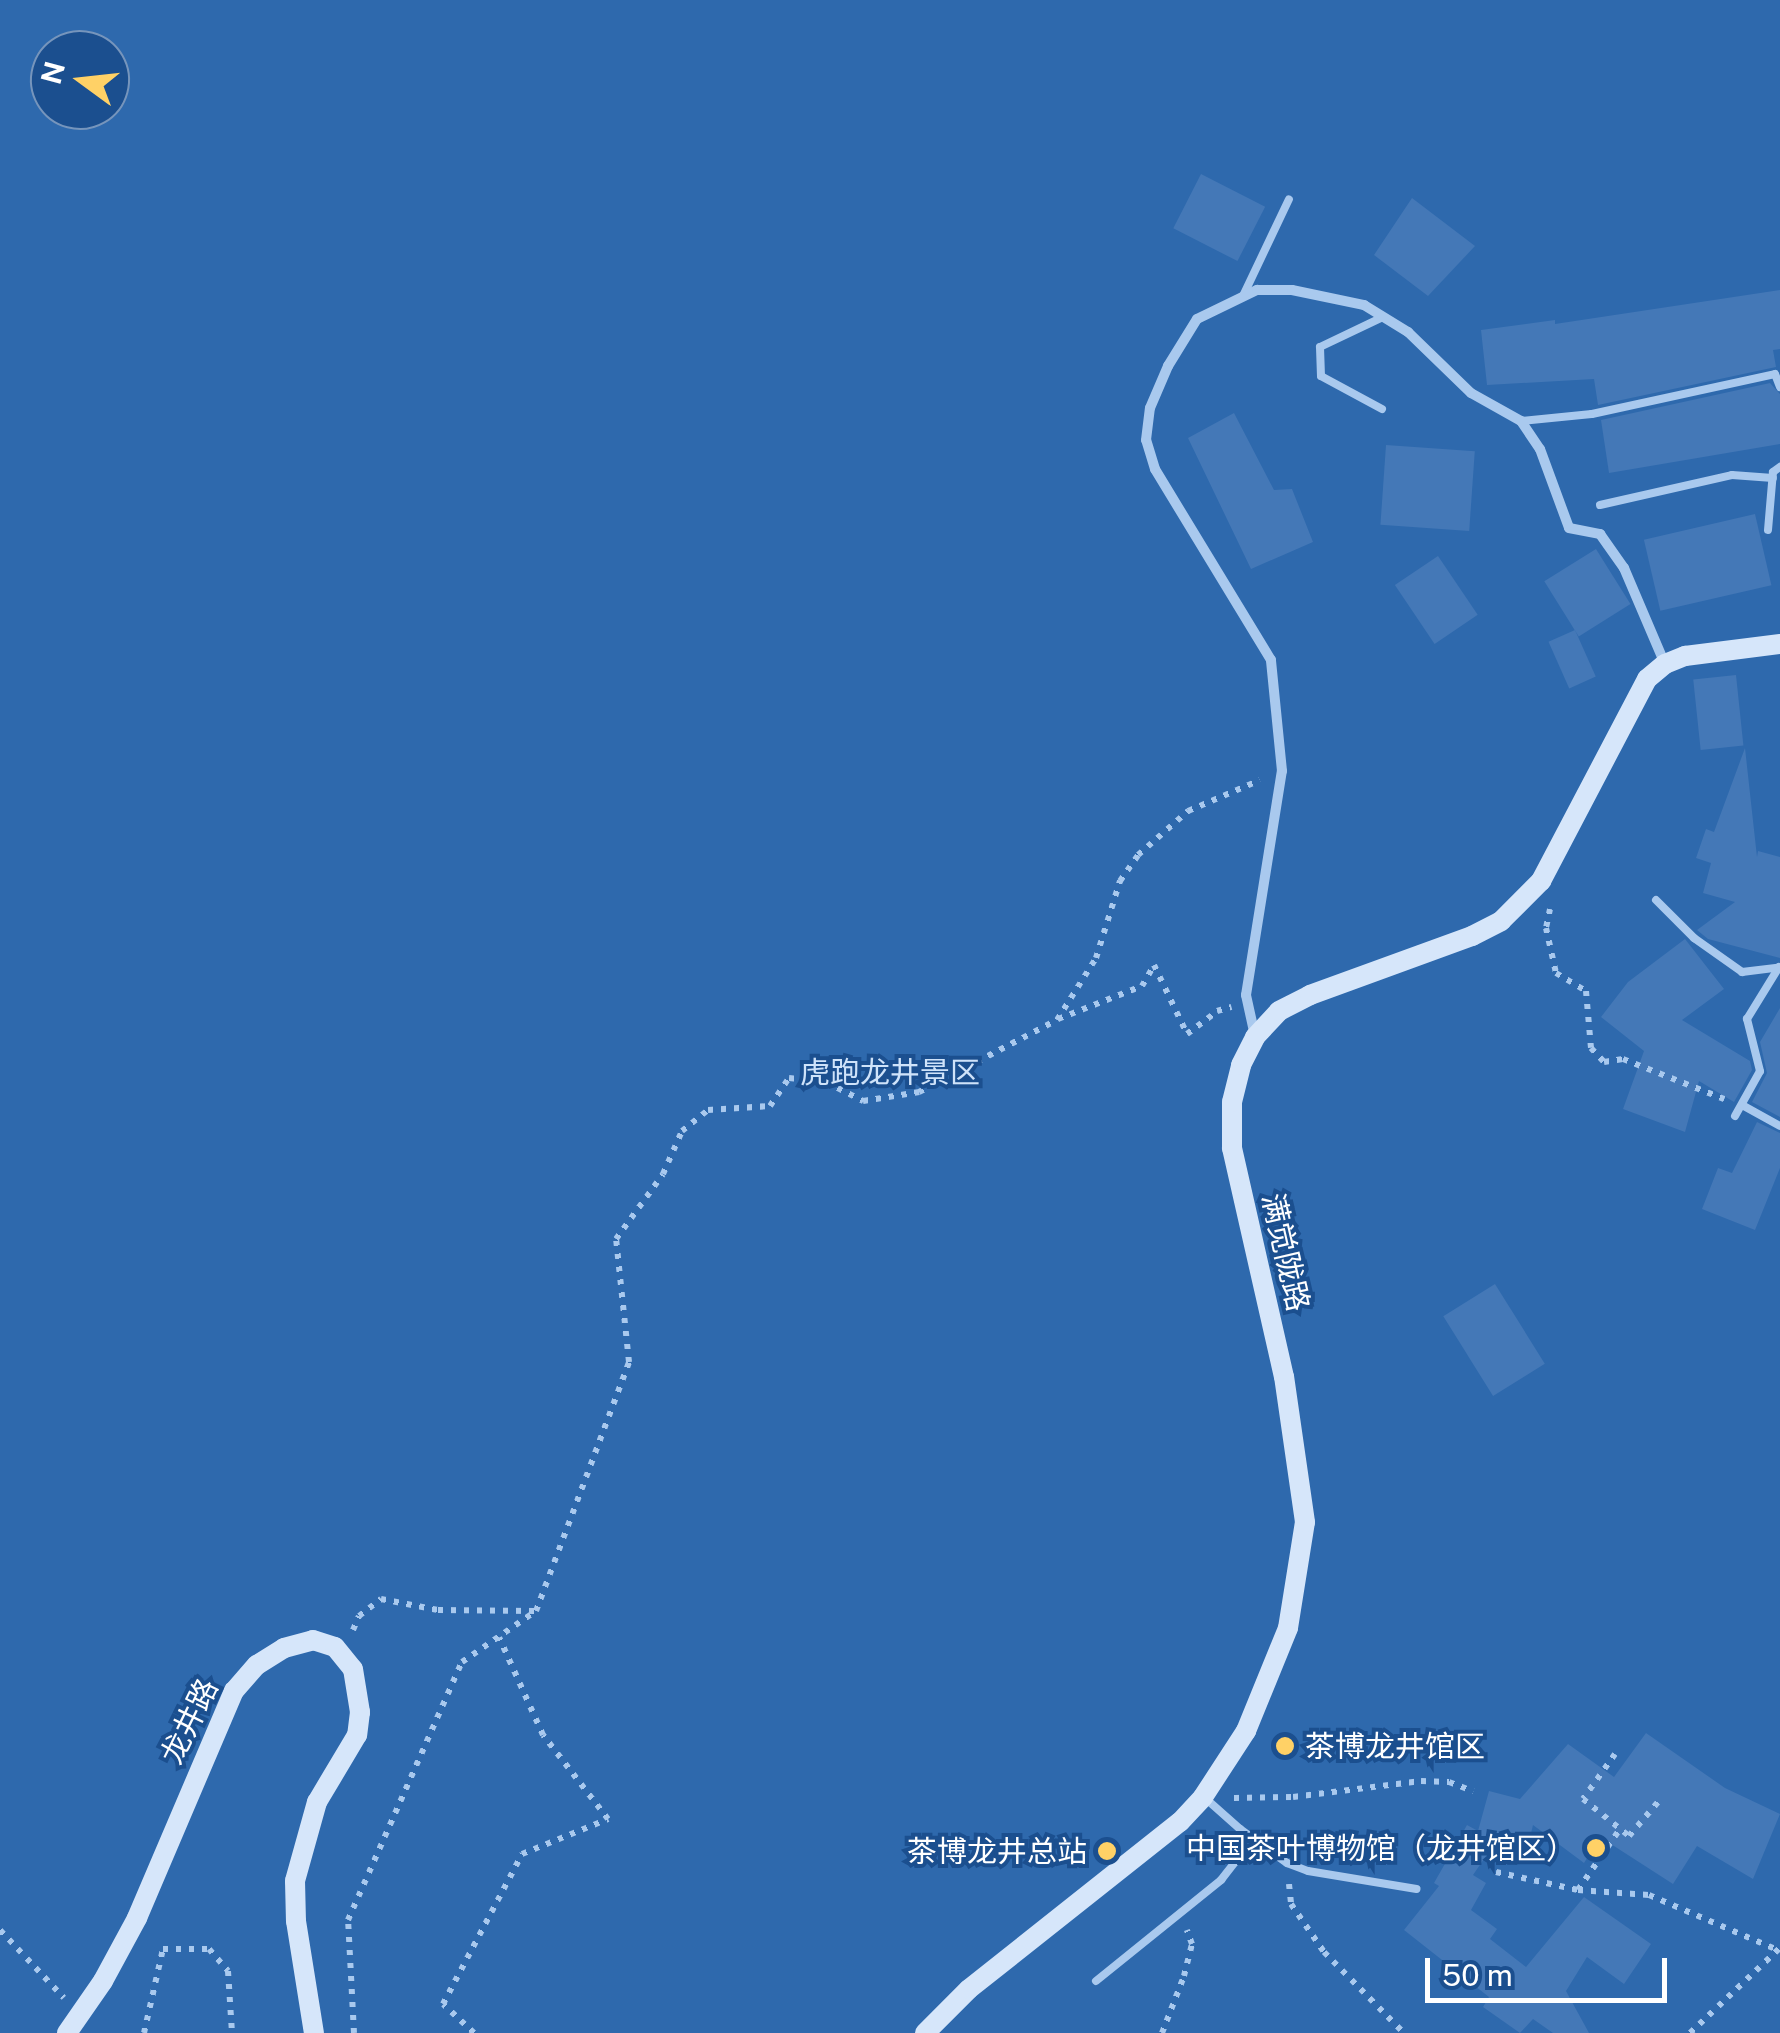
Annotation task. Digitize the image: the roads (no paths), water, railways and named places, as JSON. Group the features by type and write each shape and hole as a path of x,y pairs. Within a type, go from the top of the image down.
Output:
{"street":[{"path":"1256,1037 1247,1003 1282,771 1271,660 1262,637 1155,469 1146,440 1156,394 1197,319 1257,290 1292,290 1364,305 1408,332 1471,393 1521,420 1540,449 1570,528 1600,534 1624,568 1665,664 1738,647 1780,644"},
{"name":"满觉陇路","path":"925,2033 969,1990 1180,1822 1203,1797 1246,1731 1288,1628 1305,1522 1284,1377 1232,1148 1232,1102 1241,1065 1256,1037 1279,1011 1310,994 1472,936 1519,905 1541,881 1557,853 1630,704 1647,679 1665,664"},
{"name":"龙井路","path":"73,2024 137,1918 234,1690 257,1664 284,1648 314,1640 335,1648 352,1670 360,1692 357,1735 317,1802 296,1881 296,1921 314,2033"}],"lane":[{"path":"1243,296 1289,199"},
{"path":"1382,409 1321,376 1320,346 1383,316"},
{"path":"1521,420 1592,414 1775,374 1780,386"},
{"path":"1768,530 1772,478 1780,467"},
{"path":"1600,505 1732,475 1772,478"},
{"path":"1656,900 1694,938 1742,972 1780,967"},
{"path":"1735,1116 1760,1071 1747,1019 1780,967"},
{"path":"1742,1106 1780,1126"},
{"path":"1203,1797 1287,1863 1308,1872 1418,1889"},
{"path":"1096,1981 1221,1880 1236,1862 1243,1843 1240,1829"}],"place":[{"name":"茶博龙井馆区","path":"1285,1746"},
{"name":"中国茶叶博物馆（龙井馆区）","path":"1596,1848"},
{"name":"茶博龙井总站","path":"1107,1851"}],"park label":[{"name":"虎跑龙井景区","path":"890,1072"}]}
